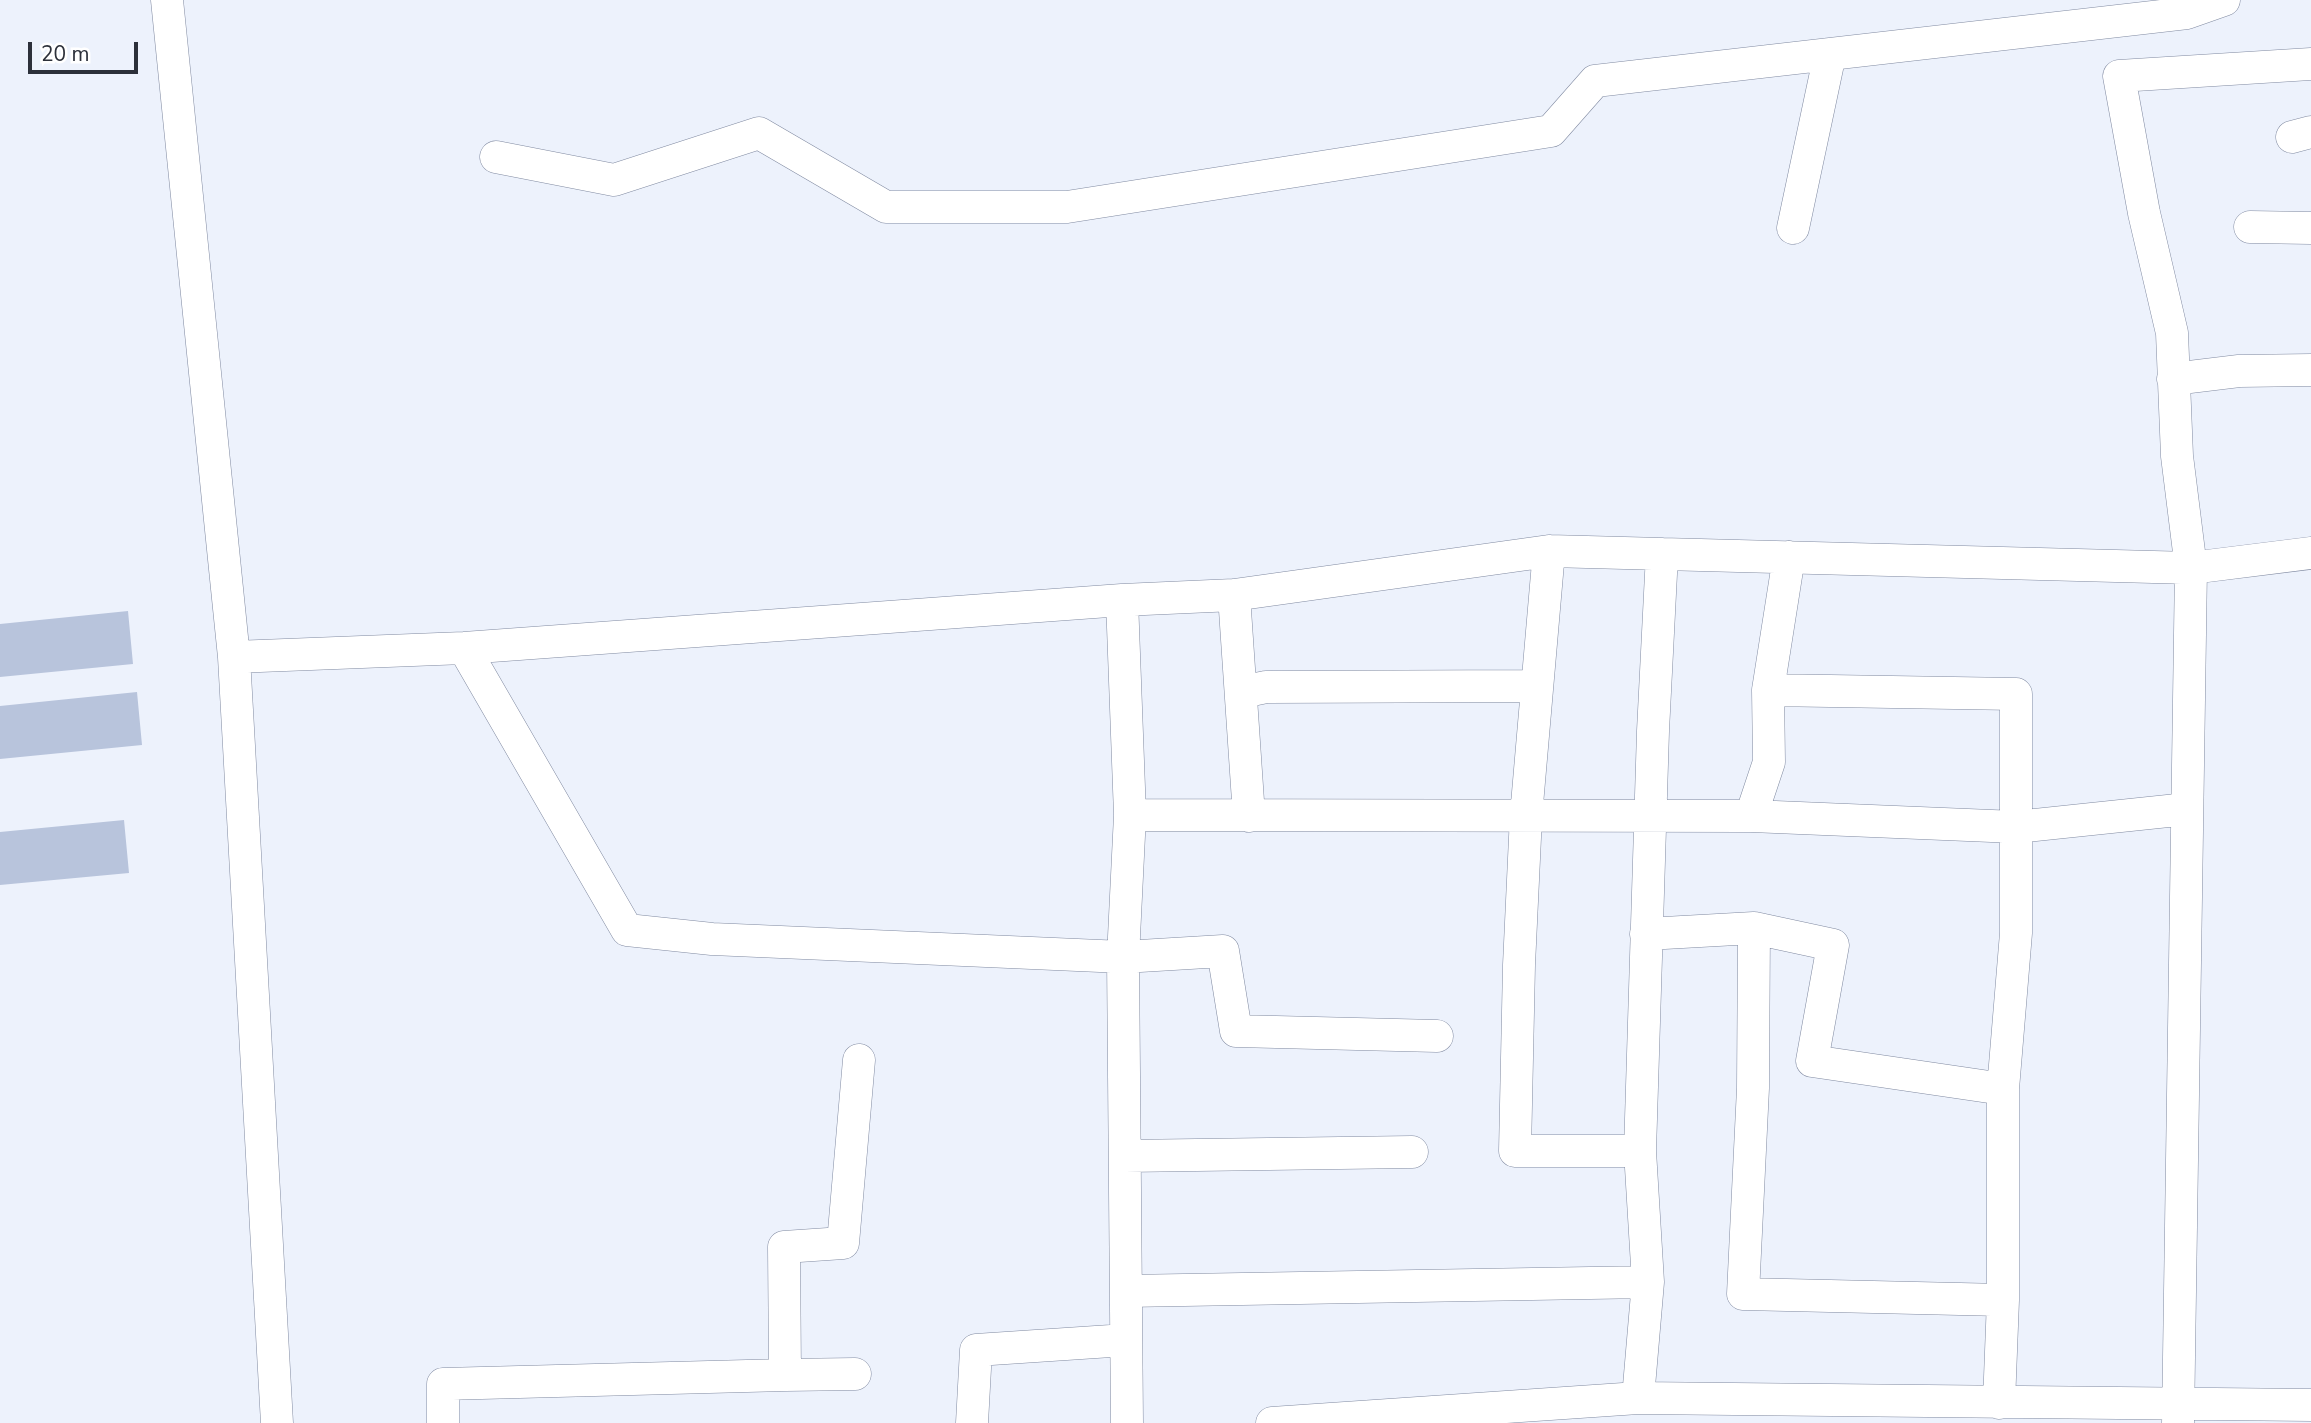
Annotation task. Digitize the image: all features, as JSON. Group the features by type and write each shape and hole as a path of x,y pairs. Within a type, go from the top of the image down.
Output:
{"street":[{"path":"167,0 234,657 277,1423"},
{"path":"496,156 614,180 759,133 886,206 1067,206 1551,131 1595,81 2187,13 2224,0"},
{"path":"1793,228 1830,54"},
{"path":"2178,1414 2191,568 2177,456 2172,333 2144,214 2119,76 2311,64"},
{"path":"2250,227 2311,228"},
{"path":"2174,379 2239,371 2311,370"},
{"path":"234,657 464,648 1122,600 1234,595 1549,551 2191,568 2311,553"},
{"path":"1549,551 1526,816 1519,965 1515,1151 1640,1151"},
{"path":"1638,1398 1647,1282 1640,1151 1662,554"},
{"path":"1751,816 1769,762 1768,690 1788,557"},
{"path":"1234,595 1249,816"},
{"path":"1122,600 1130,815 1123,957 1128,1423"},
{"path":"464,648 627,930 712,939 1123,957 1223,951 1236,1031 1437,1036"},
{"path":"1242,692 1266,687 1537,687"},
{"path":"1768,690 2016,694 2016,933 2003,1089 2003,1300 1999,1402"},
{"path":"1130,815 1751,816 2016,827 2187,809"},
{"path":"1646,934 1754,928 1833,945 1812,1060 2003,1089"},
{"path":"1754,928 1754,1088 1743,1294 2003,1300"},
{"path":"785,1375 784,1247 843,1243 859,1060"},
{"path":"1125,1156 1412,1152"},
{"path":"1126,1291 1647,1282"},
{"path":"972,1423 976,1350 1126,1340"},
{"path":"443,1423 443,1384 855,1374"},
{"path":"1272,1423 1638,1398 1999,1402 2178,1414 2311,1405"}],"building":[{"path":"128,611 133,664 0,677 0,624"},
{"path":"137,692 142,745 0,759 0,706"},
{"path":"124,820 129,873 0,885 0,832"}]}
